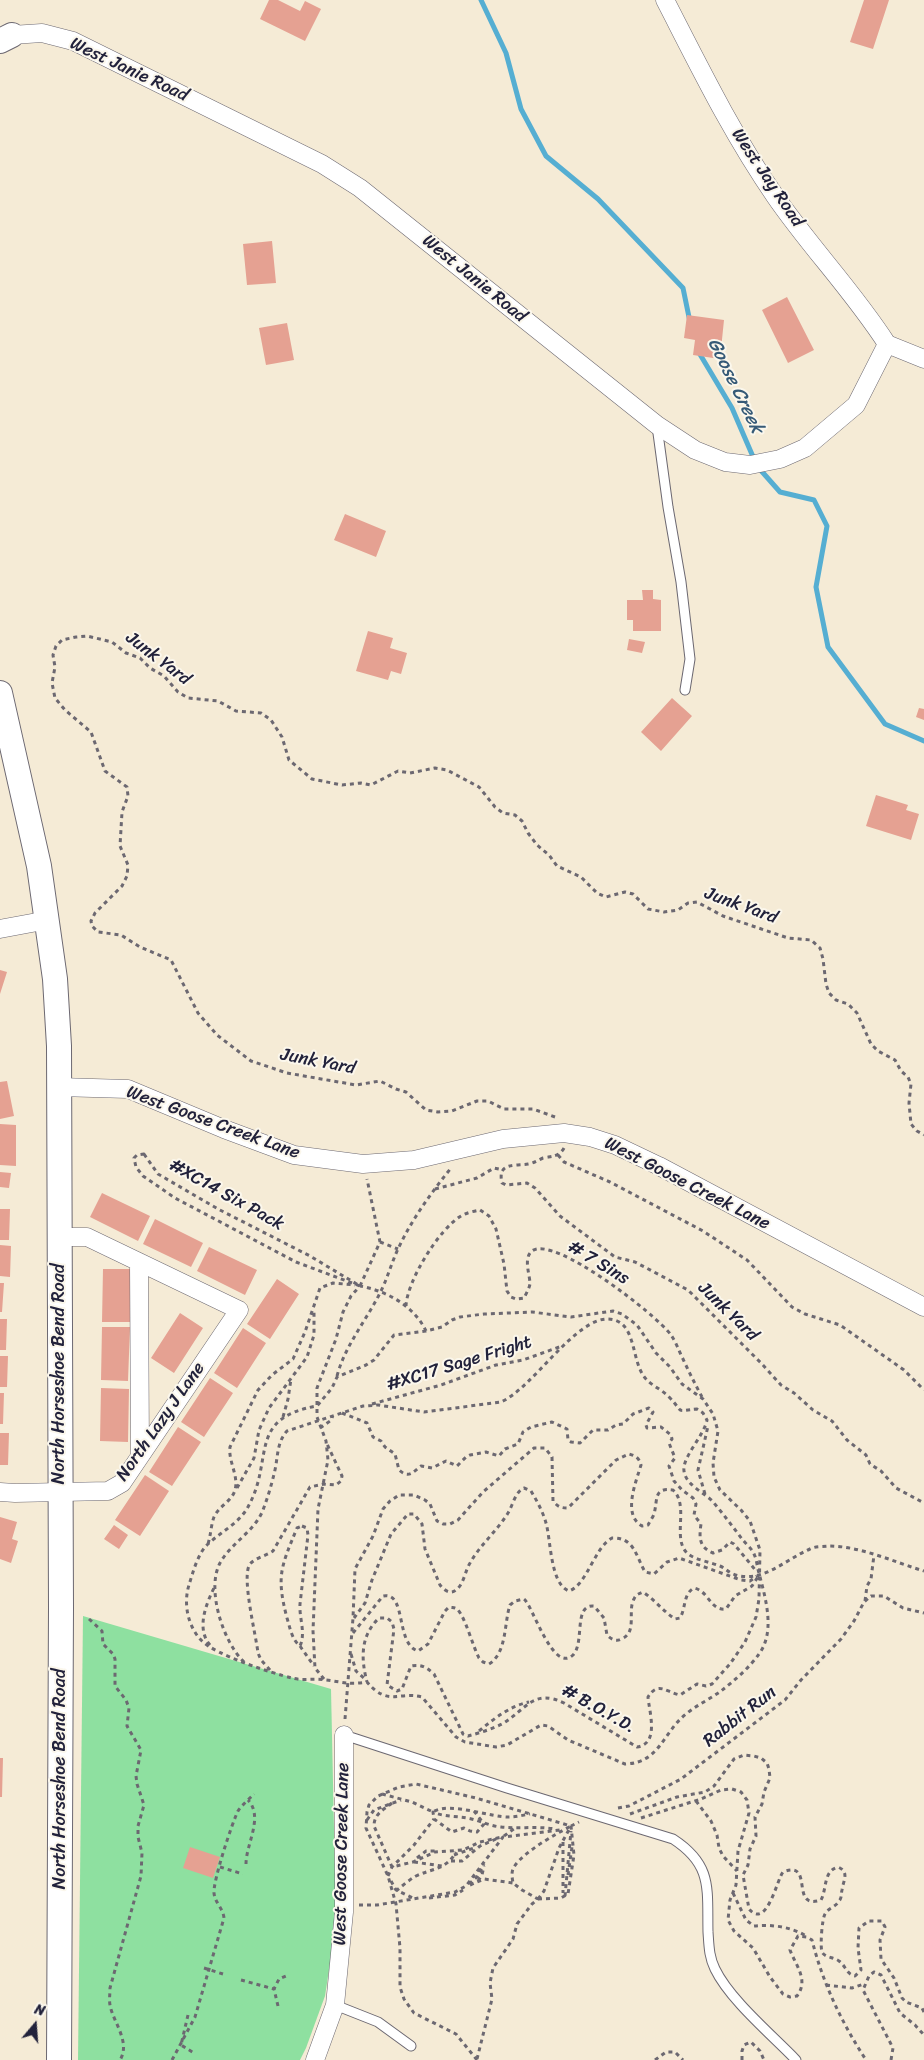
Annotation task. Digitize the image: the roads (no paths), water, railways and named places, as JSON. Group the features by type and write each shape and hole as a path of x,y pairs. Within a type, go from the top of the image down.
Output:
{"street":[{"name":"West Jay Road","path":"665,0 704,76 751,160 776,197 863,307 887,344"},
{"name":"West Janie Road","path":"6,38 42,33 73,41 322,164 360,188 657,425 695,450 725,462 750,465 780,459 805,448 856,405 887,344"},
{"path":"887,344 924,359"},
{"name":"North Horseshoe Bend Road","path":"0,694 28,811 48,920 55,979 58,1046 59,2060"},
{"path":"0,930 48,920"},
{"name":"West Goose Creek Lane","path":"58,1087 128,1089 224,1129 294,1155 363,1164 414,1160 503,1139 564,1133 590,1137 615,1144 660,1166 924,1307"},
{"path":"59,1237 86,1237 139,1262 140,1456"},
{"name":"North Lazy J Lane","path":"0,1492 59,1493 108,1491 122,1483 239,1310 139,1262"},
{"name":"West Goose Creek Lane","path":"315,2060 335,2005 344,1905 344,1735"}],"lane":[{"path":"657,425 668,508 681,582 690,658 684,690"},
{"path":"344,1735 673,1839 695,1856 704,1873 707,1891 709,1954 715,1969 727,1989 796,2060"},
{"path":"335,2005 378,2022 411,2046"}],"waterway":[{"name":"Goose Creek","path":"481,0 506,53 521,109 546,156 598,199 683,288 690,322"},
{"name":"Goose Creek","path":"698,351 732,408 757,466 780,492 814,500 827,526 816,587 828,647 885,724 924,741"}]}
